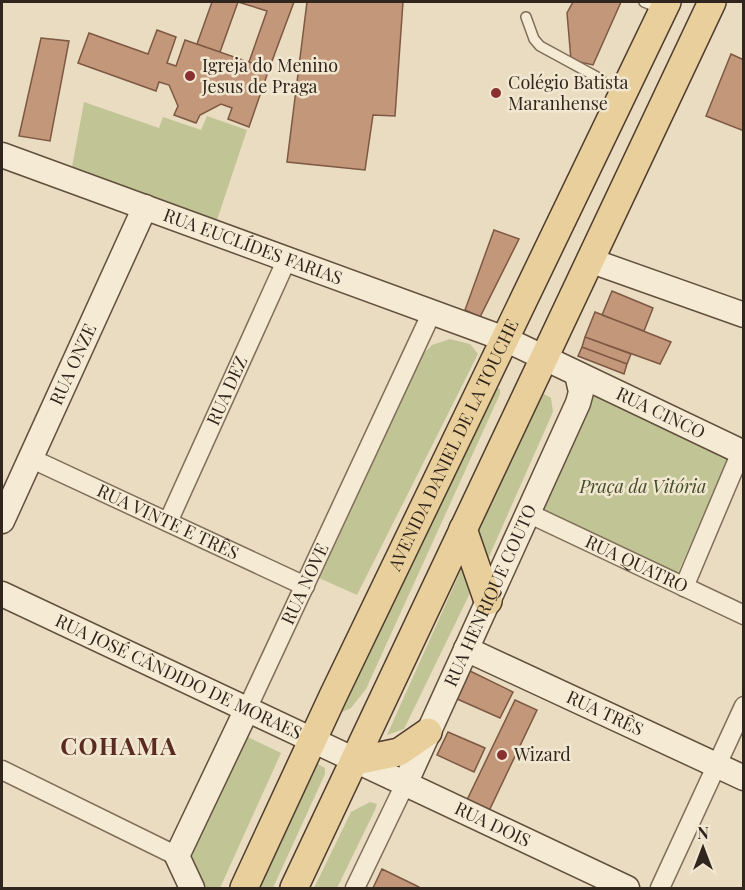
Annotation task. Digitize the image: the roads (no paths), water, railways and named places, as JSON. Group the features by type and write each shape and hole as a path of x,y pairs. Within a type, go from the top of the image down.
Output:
{"main road":[{"path":"294,888 356,761 543,356 712,2"},
{"name":"AVENIDA DANIEL DE LA TOUCHE","path":"244,888 312,740 622,96 658,4"},
{"name":"RUA EUCLÍDES FARIAS","path":"2,155 505,339"},
{"name":"RUA ONZE","path":"2,521 145,207"},
{"path":"589,260 744,315"},
{"path":"505,339 577,374"},
{"path":"489,370 518,356 543,356"},
{"name":"RUA CINCO","path":"577,374 742,452"},
{"name":"RUA HENRIQUE COUTO","path":"405,784 578,403 581,392 577,374"},
{"path":"463,530 488,601"},
{"name":"RUA JOSÉ CÂNDIDO DE MORAES","path":"2,594 356,761"},
{"name":"RUA TRÊS","path":"466,649 744,778"},
{"name":"RUA NOVE","path":"177,856 247,710"},
{"path":"356,761 399,752 428,732"},
{"name":"RUA DOIS","path":"356,761 627,888"},
{"path":"177,856 192,888"}],"street":[{"name":"RUA DEZ","path":"168,522 287,259"},
{"name":"RUA NOVE","path":"247,710 432,312"},
{"path":"684,587 742,452"},
{"name":"RUA VINTE E TRÊS","path":"30,458 305,586"},
{"name":"RUA QUATRO","path":"528,513 744,615"},
{"path":"660,888 744,706"},
{"path":"2,770 177,856"},
{"name":"RUA HENRIQUE COUTO","path":"355,888 405,784"}],"lane":[{"path":"526,17 534,39 540,46 597,77 622,96"}],"place":[{"name":"Igreja do Menino Jesus de Praga","path":"190,76"},
{"name":"Colégio Batista Maranhense","path":"496,93"},
{"name":"Wizard","path":"502,755"}],"district":[{"name":"COHAMA","path":"119,747"}],"park label":[{"name":"Praça da Vitória","path":"643,487"}]}
